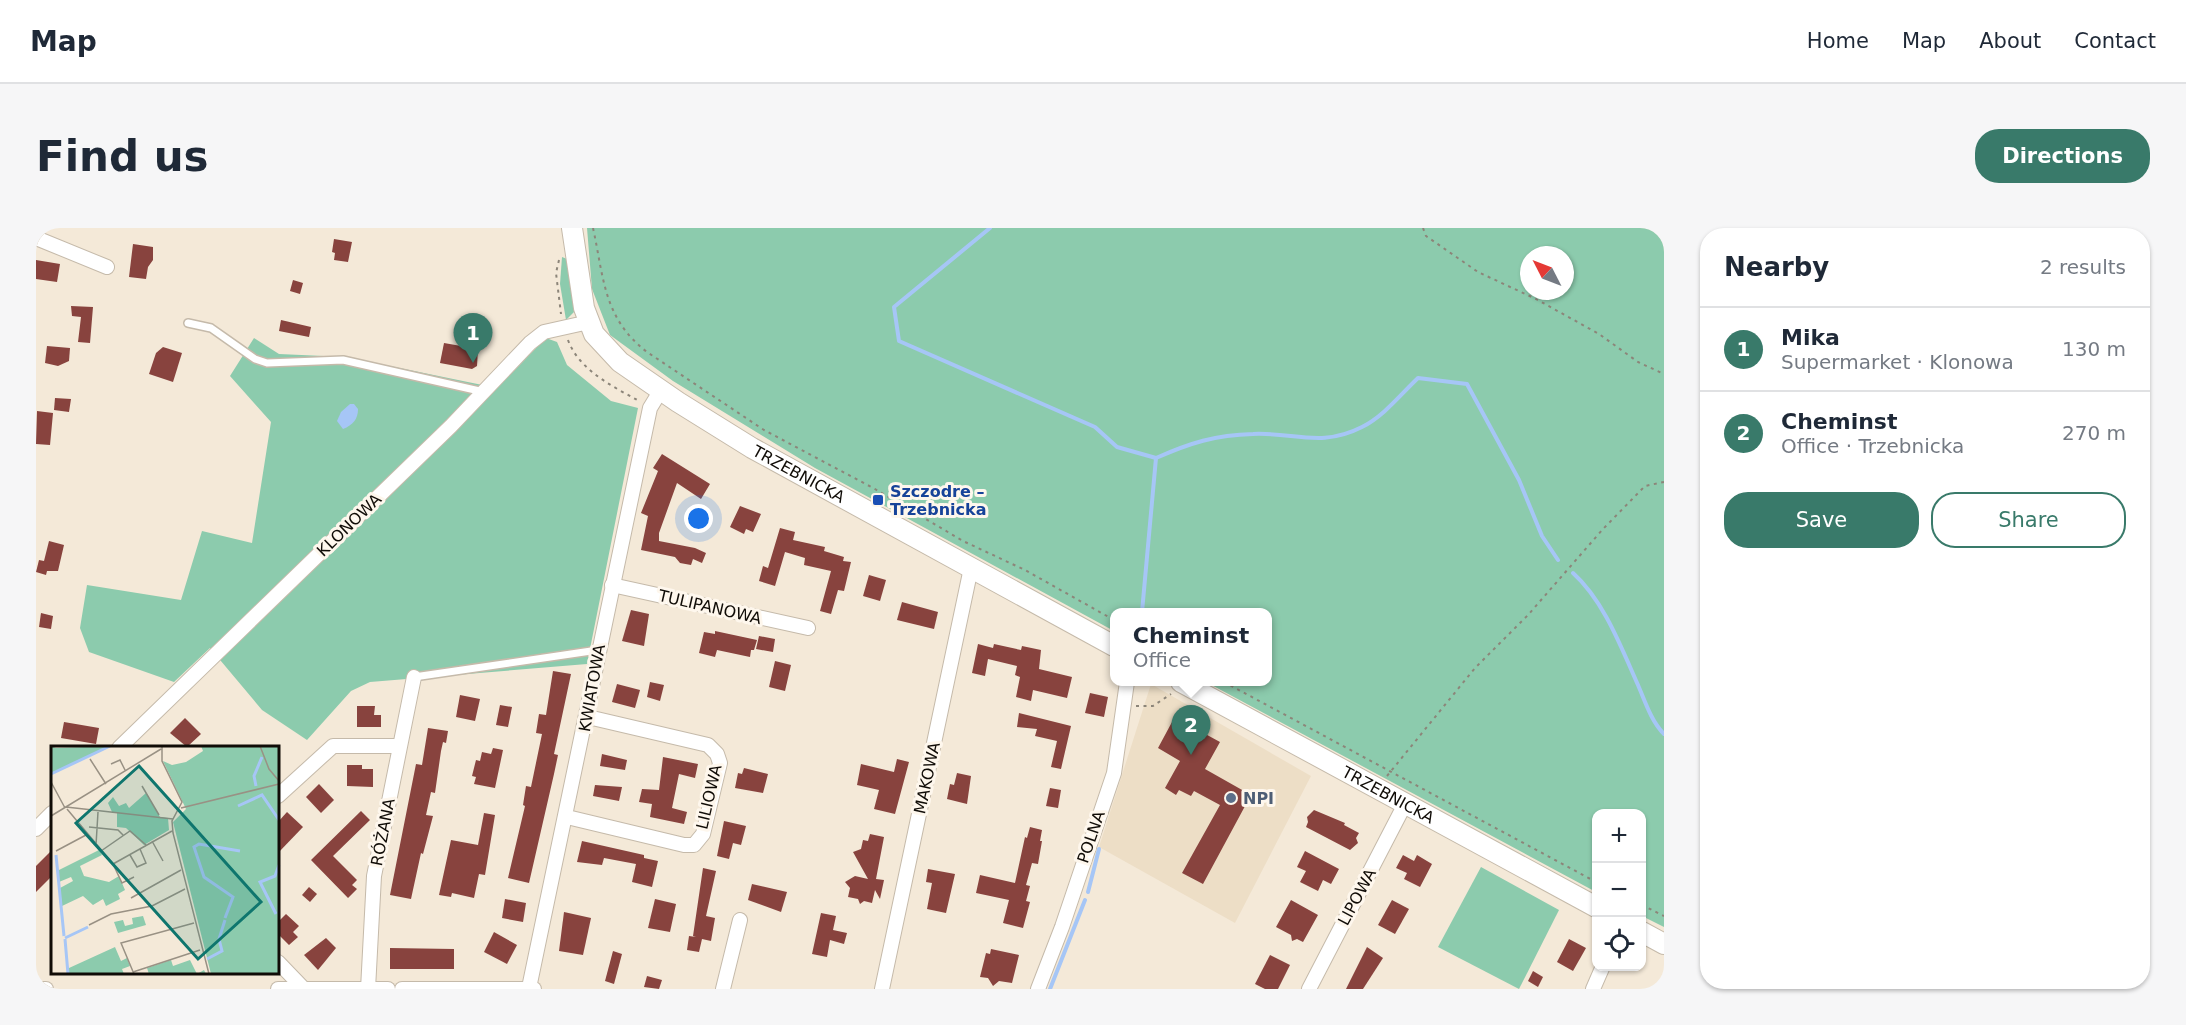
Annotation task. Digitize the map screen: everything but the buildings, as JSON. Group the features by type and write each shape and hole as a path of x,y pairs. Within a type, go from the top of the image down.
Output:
{"street":[{"name":"TRZEBNICKA","path":"572,228 582,298 589,322 594,334 610,352 661,390 752,448 1110,644"},
{"path":"36,238 107,267"},
{"name":"KLONOWA","path":"120,746 484,392 530,343 543,332 589,322"},
{"name":"KWIATOWA","path":"529,988 588,717 598,650 650,408 661,390"},
{"name":"MAKOWA","path":"882,989 971,568"},
{"name":"TULIPANOWA","path":"612,585 808,628"},
{"name":"RÓŻANA","path":"368,989 374,876 414,677"},
{"name":"POLNA","path":"1038,989 1062,927 1114,773 1126,686"},
{"name":"TRZEBNICKA","path":"1180,686 1592,905"},
{"name":"LILIOWA","path":"567,817 684,845 694,845 703,834 720,763 717,754 708,745 588,717"},
{"path":"279,795 333,746 399,746"},
{"name":"LIPOWA","path":"1309,989 1405,804"},
{"path":"36,829 51,814"},
{"path":"723,989 740,920"},
{"path":"1646,935 1664,944"},
{"path":"279,963 304,989"},
{"path":"1593,989 1601,971"},
{"path":"36,989 46,989"},
{"path":"278,989 388,989"},
{"path":"402,989 534,989"}],"lane":[{"path":"188,322 211,328 255,359 267,363 343,360 484,392"},
{"path":"414,677 598,650"}],"path":[{"path":"593,228 616,321 639,346 764,430 875,489 963,541 1025,570 1110,618"},
{"path":"1423,228 1426,236 1478,272 1536,299 1599,334 1638,362 1664,374"},
{"path":"560,252 556,273 558,300 564,327 574,354 593,373 650,408"},
{"path":"1377,789 1475,668 1528,615 1603,529 1645,486 1664,482"},
{"path":"1124,704 1153,706 1162,702 1177,686"},
{"path":"1233,686 1592,880"},
{"path":"1646,907 1664,916"}],"shaded area":[{"path":"1150,686 1154,686 1311,776 1235,923 1099,847"}],"green space":[{"path":"587,228 1664,228 1664,927 1646,918 1646,809 1592,809 1592,890 1213,686 1272,686 1272,608 1110,608 1110,629 815,468 673,381 610,335 592,289"},
{"path":"562,257 567,259 575,311 566,320 560,284"},
{"path":"254,338 279,354 346,357 497,388 546,338 557,342 567,365 611,401 638,408 587,664 370,682 351,691 307,740 262,710 210,648 174,682 89,652 80,628 87,585 181,600 202,531 252,543 271,422 230,376"},
{"path":"1481,867 1559,910 1519,989 1438,947"}],"water":[{"path":"350,404 354,404 358,409 357,416 352,424 343,429 337,421 341,412"}],"waterway":[{"path":"990,228 894,307 899,341 1095,427 1117,447 1156,458 1192,444 1227,436 1268,434 1308,438 1333,437 1370,422 1385,411 1418,378 1467,384 1519,480 1542,536 1558,560"},
{"path":"1142,608 1156,458"},
{"path":"1573,573 1584,584 1603,611 1652,717 1664,734"},
{"path":"1088,892 1099,849"},
{"path":"1050,989 1085,900"}],"place":[{"name":"Mika","path":"473,363"},
{"name":"Szczodre – Trzebnicka","path":"878,500"},
{"name":"Cheminst","path":"1191,755"},
{"name":"NPI","path":"1231,798"}]}
